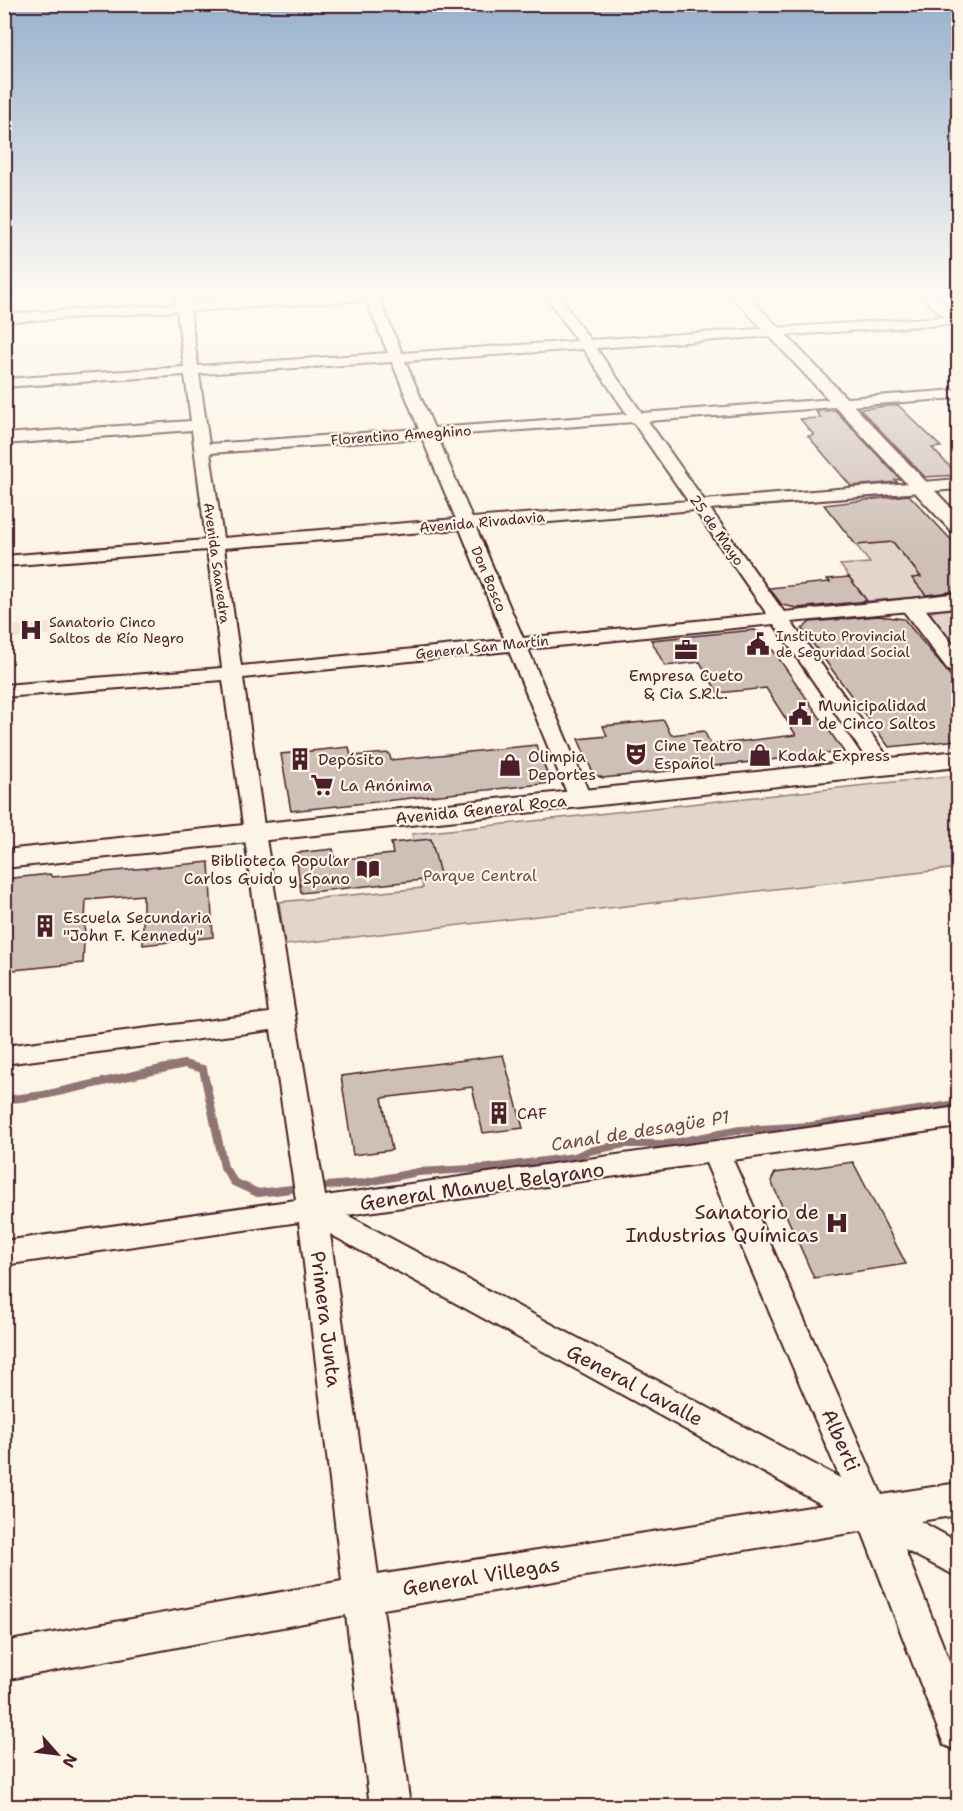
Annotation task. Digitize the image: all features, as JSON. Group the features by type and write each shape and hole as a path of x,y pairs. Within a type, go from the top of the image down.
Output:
{"main road":[{"path":"816,378 958,527"},
{"name":"General San Martín","path":"910,605 958,600"},
{"path":"910,605 958,666"},
{"name":"Avenida General Roca","path":"4,859 958,759"}],"street":[{"path":"4,383 90,378"},
{"name":"Avenida Saavedra","path":"192,378 254,833"},
{"name":"Don Bosco","path":"405,378 580,798"},
{"name":"25 de Mayo","path":"609,378 884,766"},
{"name":"Florentino Ameghino","path":"202,449 958,394"},
{"path":"4,439 199,425"},
{"name":"Avenida Rivadavia","path":"4,561 958,484"},
{"name":"General San Martín","path":"4,691 232,673 910,605"},
{"name":"Primera Junta","path":"254,833 312,1210 390,1806"},
{"path":"4,1055 282,1020"},
{"name":"General Manuel Belgrano","path":"4,1253 958,1117"},
{"name":"Alberti","path":"716,1153 873,1514 958,1731"},
{"name":"General Lavalle","path":"312,1210 958,1560"},
{"name":"General Villegas","path":"4,1661 363,1595 958,1499"}],"shaded area":[{"name":"Sanatorio Cinco Saltos de Río Negro","path":"58,622 57,634 5,639 5,627"}],"green space":[{"path":"893,542 921,577 912,578 927,596 867,601 840,565 870,563 856,545"},
{"path":"958,608 958,652 929,615 934,611"},
{"name":"Parque Central","path":"958,775 958,868 285,945 279,902 423,888 412,834"}],"building":[{"path":"898,405 941,447 932,448 958,475 925,477 860,409"},
{"path":"835,410 900,479 895,480 897,482 851,486 808,436 814,435 800,419 821,418 816,412"},
{"path":"909,495 958,547 958,591 926,595 912,578 921,577 893,542 856,545 824,505"},
{"path":"849,577 867,601 797,608 782,605 769,588 830,582 827,579"},
{"path":"879,616 904,619 958,685 958,740 889,747 802,629 810,622"},
{"path":"754,630 761,633 844,752 603,778 594,775 578,739 607,736 603,726 664,720 671,735 704,731 711,745 796,735 766,688 718,693 700,662 665,666 651,640"},
{"path":"536,745 551,783 291,811 281,754 349,747 351,756 389,753 391,760"},
{"name":"Biblioteca Popular Carlos Guido y Spano","path":"431,839 441,878 301,893 296,853 333,849 335,860 393,854 391,843"},
{"name":"Escuela Secundaria \"John F. Kennedy\"","path":"209,862 213,937 143,945 143,895 86,900 83,963 4,971 4,879 50,874 52,877"},
{"name":"CAF","path":"503,1055 523,1128 483,1133 472,1087 382,1098 392,1150 353,1155 341,1076"},
{"name":"Sanatorio de Industrias Químicas","path":"853,1162 906,1264 814,1278 771,1181 775,1173"}],"waterway":[{"name":"Canal de desagüe P1","path":"4,1100 44,1095 184,1064 203,1069 224,1167 234,1182 258,1193 291,1189"},
{"name":"Canal de desagüe P1","path":"325,1186 363,1183 418,1172 489,1168 575,1157 589,1151 624,1144 668,1144 740,1130 811,1126 958,1104"}],"place":[{"name":"Sanatorio Cinco Saltos de Río Negro","path":"31,630"},
{"name":"Instituto Provincial de Seguridad Social","path":"758,644"},
{"name":"Empresa Cueto & Cia S.R.L.","path":"686,650"},
{"name":"Municipalidad de Cinco Saltos","path":"800,714"},
{"name":"Cine Teatro Español","path":"636,754"},
{"name":"Kodak Express","path":"760,755"},
{"name":"Depósito","path":"300,759"},
{"name":"Olimpia Deportes","path":"510,765"},
{"name":"La Anónima","path":"322,785"},
{"name":"Biblioteca Popular Carlos Guido y Spano","path":"368,869"},
{"name":"Escuela Secundaria \"John F. Kennedy\"","path":"45,926"},
{"name":"CAF","path":"499,1113"},
{"name":"Sanatorio de Industrias Químicas","path":"837,1223"}]}
